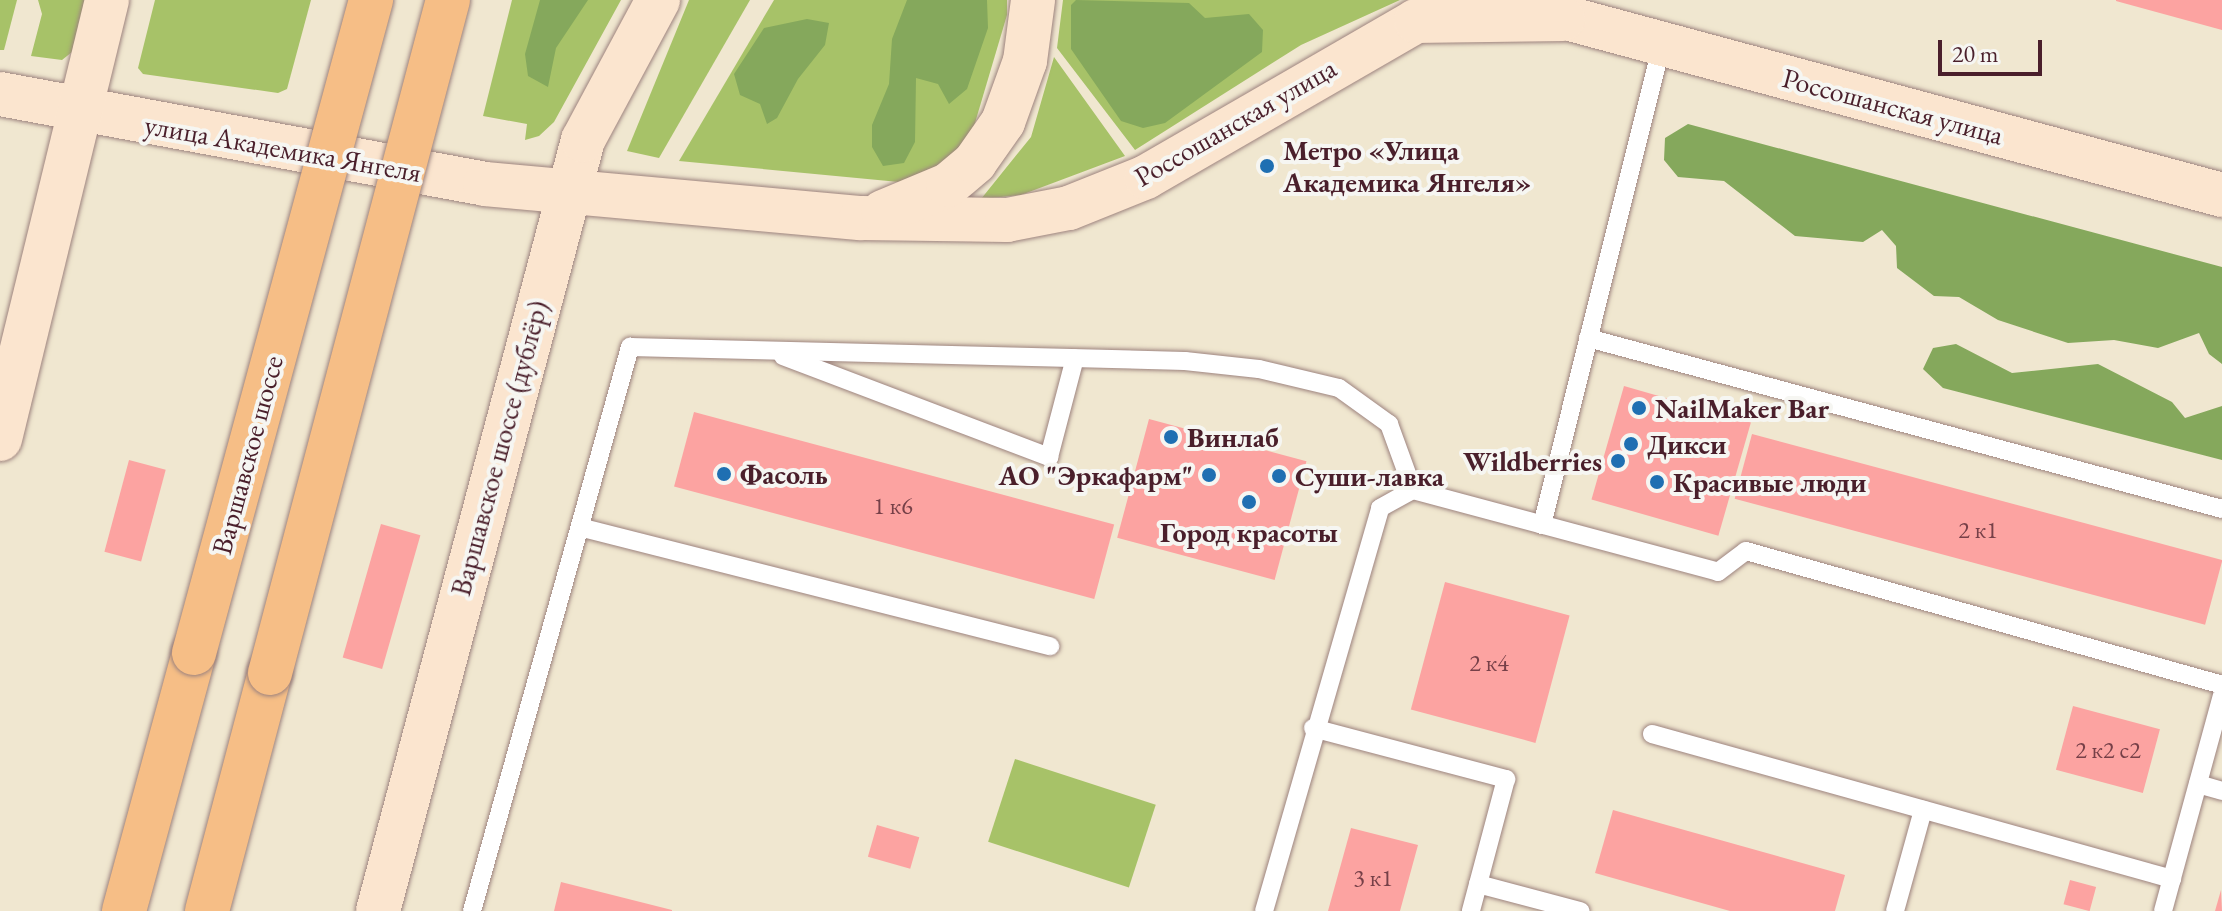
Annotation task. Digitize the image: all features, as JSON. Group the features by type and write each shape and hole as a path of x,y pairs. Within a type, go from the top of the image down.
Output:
{"main road":[{"path":"0,439 107,0"},
{"name":"Варшавское шоссе","path":"124,911 371,0"},
{"path":"207,911 448,0"},
{"name":"Варшавское шоссе (дублёр)","path":"378,911 567,192 583,140 658,0"},
{"path":"861,218 909,205 975,162 1003,122 1021,73 1033,0"},
{"name":"Россошанская улица","path":"1504,0 1563,19 2222,195"},
{"name":"Россошанская улица","path":"567,192 861,218 1007,220 1069,208 1146,177 1416,21 1563,19"},
{"name":"улица Академика Янгеля","path":"0,94 80,112 485,184 567,192"}],"lane":[{"path":"1542,525 1662,45"},
{"path":"1588,338 2222,509"},
{"path":"472,911 583,528 630,347 1075,358 1259,369 1339,388 1389,424 1413,490"},
{"path":"769,351 1049,457 1075,358"},
{"path":"1264,911 1313,728 1380,508 1413,490 1718,572 1746,551 2222,685"},
{"path":"583,528 1050,646"},
{"path":"2163,911 2222,696"},
{"path":"1313,728 1506,779 1471,911"},
{"path":"1652,734 2172,879"},
{"path":"2198,784 2222,791"},
{"path":"1895,911 1923,810"},
{"path":"1478,884 1580,911"}],"green space":[{"path":"0,0 17,0 4,50 0,50"},
{"path":"38,0 85,0 72,52 62,60 31,56 42,14"},
{"path":"155,0 311,0 287,89 278,93 143,74 138,68"},
{"path":"512,0 621,0 554,122 539,136 525,140 527,124 483,116"},
{"path":"540,0 588,0 556,48 548,87 528,76 525,54"},
{"path":"689,0 750,0 659,158 627,151"},
{"path":"774,0 1007,0 1007,15 972,133 955,157 928,174 899,182 679,161"},
{"path":"907,0 987,0 988,28 967,89 949,104 938,84 916,78 915,142 904,163 883,166 872,147 872,125 889,84 892,39"},
{"path":"1063,0 1400,0 1301,45 1135,150 1057,48"},
{"path":"1076,0 1189,3 1205,18 1249,14 1263,30 1262,52 1165,123 1143,128 1121,121 1071,49 1071,5"},
{"path":"807,19 829,23 825,45 798,79 777,118 767,124 760,104 740,95 734,74 764,28"},
{"path":"1054,57 1125,156 1021,195 981,199 1031,137"},
{"path":"1688,124 2222,267 2222,364 2209,354 2199,333 2158,348 2114,340 2068,343 1998,320 1959,297 1934,296 1897,268 1896,246 1882,230 1863,242 1795,236 1724,181 1678,177 1664,160 1665,138"},
{"path":"1956,344 2012,373 2098,364 2172,402 2185,418 2222,406 2222,460 1943,388 1923,369 1933,348"},
{"path":"1015,759 1156,805 1129,887 988,842"}],"building":[{"path":"2116,0 2222,0 2222,30 2116,1"},
{"path":"1624,386 1751,422 1718,536 1591,499"},
{"path":"694,412 1114,525 1094,599 674,486"},
{"path":"1149,419 1306,461 1275,580 1117,538"},
{"path":"1752,434 2222,560 2205,625 1735,499"},
{"path":"129,460 166,470 141,562 104,552"},
{"path":"381,524 420,535 382,669 343,658"},
{"path":"1445,582 1570,615 1535,743 1411,710"},
{"path":"2073,706 2160,729 2143,793 2056,770"},
{"path":"1613,810 1845,875 1835,911 1730,911 1595,873"},
{"path":"877,825 919,837 910,869 868,857"},
{"path":"1351,828 1418,845 1400,911 1328,911"},
{"path":"2070,880 2096,887 2090,911 2064,904"},
{"path":"561,882 672,910 672,911 554,911"},
{"path":"2221,890 2222,911 2215,911"}],"place":[{"name":"Метро «Улица Академика Янгеля»","path":"1267,166"},
{"name":"NailMaker Bar","path":"1639,408"},
{"name":"Винлаб","path":"1171,437"},
{"name":"Дикси","path":"1631,444"},
{"name":"Wildberries","path":"1618,461"},
{"name":"Фасоль","path":"724,474"},
{"name":"АО \"Эркафарм\"","path":"1209,475"},
{"name":"Суши-лавка","path":"1279,476"},
{"name":"Красивые люди","path":"1657,482"},
{"name":"Город красоты","path":"1249,502"}]}
